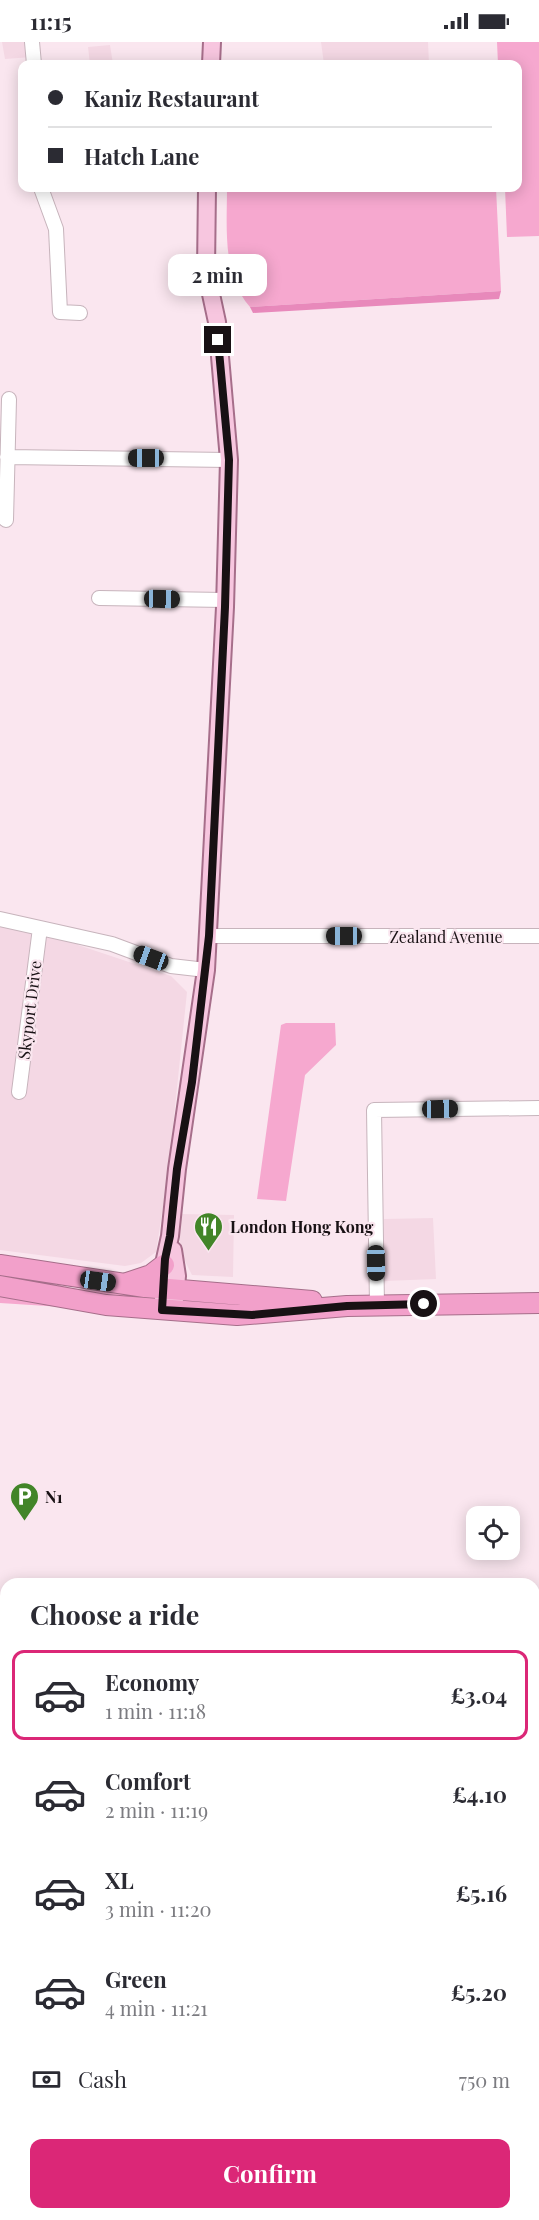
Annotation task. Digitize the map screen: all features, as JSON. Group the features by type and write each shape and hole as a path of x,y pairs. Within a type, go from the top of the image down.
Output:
{"highway":[{"path":"0,1265 122,1284 269,1296 347,1306"},
{"path":"122,1284 143,1278 164,1265"},
{"path":"0,1286 72,1300 168,1311 252,1315 347,1306 539,1303"}],"main road":[{"path":"211,60 212,42"},
{"path":"168,1311 170,1289 164,1265 192,1082 209,936 225,600 229,460 217,322 206,271 207,192"},
{"path":"170,1236 177,1276 170,1289"}],"street":[{"path":"33,42 34,60"},
{"path":"42,192 56,229 60,312 80,313"},
{"path":"6,520 9,399"},
{"path":"7,457 229,460"},
{"path":"99,598 225,600"},
{"path":"0,919 112,944 171,966 206,970"},
{"name":"Skyport Drive","path":"19,1092 40,928"},
{"name":"Zealand Avenue","path":"209,936 539,936"},
{"path":"377,1305 374,1110 539,1108"}],"shaded area":[{"path":"2,42 29,42 31,57 5,59"},
{"path":"321,42 428,42 429,60 323,60"},
{"path":"497,42 539,42 539,236 507,237 505,192 522,192 522,60 498,60"},
{"path":"110,45 112,60 90,60 88,47"},
{"path":"227,192 496,192 501,291 250,307 241,294 230,266"},
{"path":"501,291 499,299 253,313 250,307"},
{"path":"0,913 81,929 78,945 171,976 187,992 168,1174 156,1252 141,1263 125,1266 0,1250"},
{"path":"286,1023 335,1023 336,1045 305,1075 286,1201 257,1199 281,1025"},
{"path":"180,1214 234,1215 233,1277 192,1275 180,1251"},
{"path":"433,1218 436,1279 384,1281 384,1219"},
{"path":"0,1272 72,1288 159,1298 152,1302 0,1279"},
{"path":"0,1292 78,1308 0,1303"}],"place":[{"name":"London Hong Kong","path":"209,1252"},
{"name":"N1","path":"24,1522"}],"route":[{"path":"218,340 229,460 225,607 209,936 192,1082 165,1259 162,1310 252,1315 347,1306 424,1304"}]}
